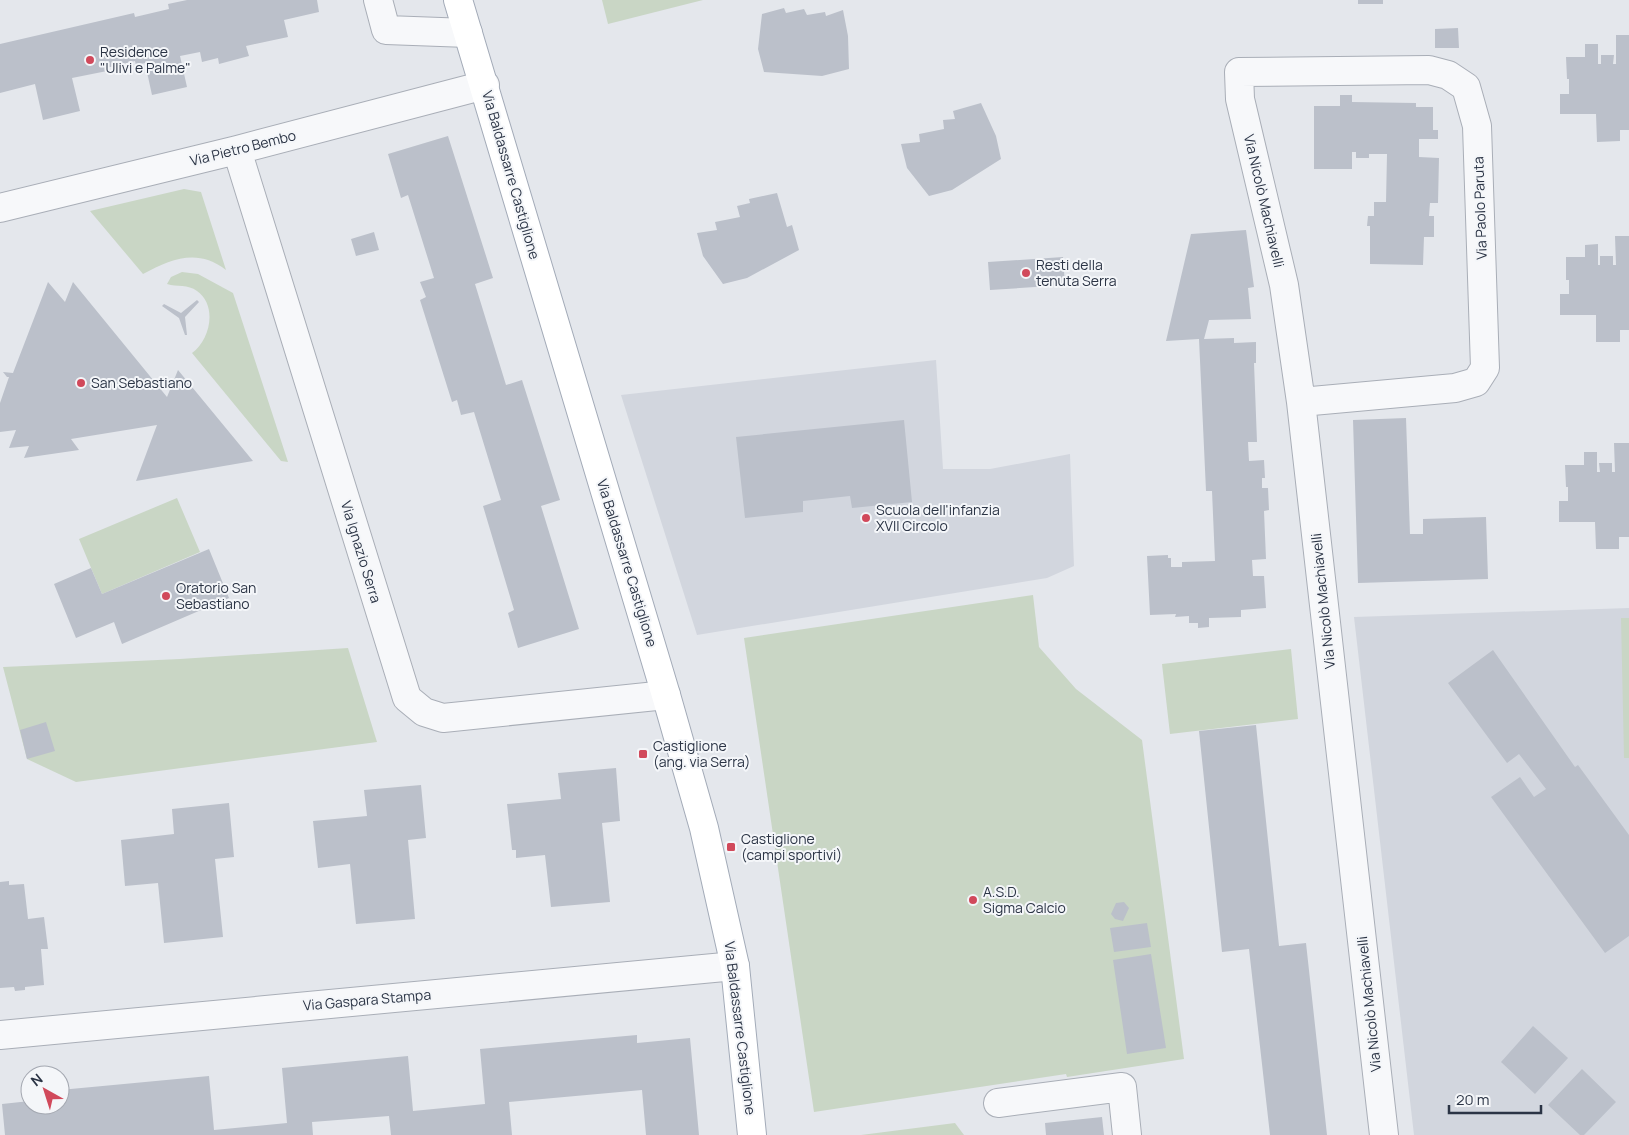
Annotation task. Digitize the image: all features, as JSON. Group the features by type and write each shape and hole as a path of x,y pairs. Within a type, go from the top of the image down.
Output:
{"main road":[{"name":"Via Baldassarre Castiglione","path":"458,0 485,85 704,828 735,966 752,1135"}],"street":[{"path":"378,0 386,30 468,33"},
{"name":"Via Paolo Paruta","path":"1239,72 1429,70 1448,75 1466,87 1477,126 1485,368 1476,382 1455,388 1301,402"},
{"name":"Via Nicolò Machiavelli","path":"1239,72 1240,99 1284,286 1301,402 1384,1135"},
{"name":"Via Pietro Bembo","path":"0,208 237,150 485,85"},
{"name":"Via Ignazio Serra","path":"237,150 406,698 424,712 443,718 666,695"},
{"name":"Via Gaspara Stampa","path":"0,1035 735,966"},
{"path":"998,1104 1122,1087 1127,1135"}],"shaded area":[{"name":"Scuola dell'infanzia XVII Circolo","path":"936,360 943,469 990,469 1070,454 1074,566 1047,578 697,635 621,395"},
{"path":"1629,608 1629,1135 1414,1135 1354,617"}],"green space":[{"path":"602,0 703,0 608,24"},
{"path":"184,189 201,192 226,270 205,259 184,258 174,260 143,274 90,211"},
{"path":"182,272 198,274 233,293 288,462 281,461 192,353 207,332 209,323 208,305 204,297 194,289 167,284 171,277"},
{"path":"177,498 200,552 102,594 79,539"},
{"name":"A.S.D. Sigma Calcio","path":"1033,595 1039,647 1076,689 1142,740 1184,1059 1067,1077 1066,1074 814,1112 744,638"},
{"path":"1621,618 1629,618 1629,758 1624,758"},
{"path":"348,648 377,742 76,782 27,759 3,667 180,659"},
{"path":"1291,649 1298,719 1170,734 1162,664"},
{"path":"955,1123 964,1135 861,1135"}],"building":[{"name":"Residence \"Ulivi e Palme\"","path":"187,0 317,0 319,12 284,20 288,37 246,46 249,56 219,64 218,58 202,62 200,52 180,56 187,87 152,95 145,63 136,65 135,61 106,68 107,71 72,78 80,111 43,120 35,84 0,93 0,44 134,13 135,17 169,9 168,4"},
{"path":"1358,0 1383,0 1383,4 1358,4"},
{"path":"784,8 786,13 804,9 807,15 825,12 826,16 843,10 848,36 849,69 822,76 764,72 758,49 762,14"},
{"path":"1458,28 1459,48 1435,48 1435,29"},
{"path":"1616,35 1629,35 1629,130 1620,130 1620,141 1597,142 1596,114 1560,114 1560,94 1569,94 1566,57 1585,57 1585,44 1598,44 1598,64 1601,64 1601,55 1614,55 1613,64 1616,64"},
{"path":"1340,95 1352,95 1352,102 1416,103 1416,107 1433,107 1433,130 1438,130 1438,139 1419,139 1419,157 1439,158 1438,203 1430,203 1429,216 1434,216 1434,237 1424,237 1423,265 1370,264 1370,226 1367,226 1368,216 1374,216 1374,202 1386,202 1387,154 1369,154 1369,158 1356,158 1356,152 1352,152 1352,169 1314,169 1314,106 1340,106"},
{"path":"981,103 996,136 1001,159 952,190 929,196 907,168 901,144 920,142 919,134 944,129 943,120 955,119 953,111"},
{"path":"448,136 493,278 475,284 506,385 522,380 560,500 541,506 579,629 518,648 508,613 514,610 483,506 501,500 474,412 461,415 457,400 452,402 420,300 426,297 420,282 434,278 408,195 401,198 388,154"},
{"path":"777,193 787,227 792,225 799,250 747,278 723,284 703,256 697,233 717,230 715,222 740,217 737,206 750,203 749,199"},
{"path":"1246,230 1254,287 1248,288 1251,319 1209,320 1204,339 1234,338 1234,343 1256,342 1256,363 1254,363 1257,442 1248,442 1249,461 1264,460 1265,478 1262,478 1262,488 1268,488 1269,510 1264,511 1266,559 1252,560 1253,576 1264,576 1266,608 1241,610 1241,617 1209,618 1209,627 1198,628 1198,623 1189,623 1189,616 1175,617 1176,614 1150,615 1147,556 1168,555 1168,558 1171,558 1171,567 1182,567 1182,562 1215,561 1212,491 1206,491 1199,339 1166,341 1191,234"},
{"path":"374,232 379,250 356,256 351,239"},
{"path":"1615,236 1629,236 1629,330 1620,330 1620,342 1596,342 1596,315 1560,315 1560,294 1569,294 1569,280 1566,280 1566,257 1585,257 1585,245 1598,244 1598,265 1600,265 1600,256 1613,256 1613,265 1616,265"},
{"name":"Resti della tenuta Serra","path":"1063,257 1065,285 990,290 988,262"},
{"name":"San Sebastiano","path":"48,282 65,302 73,282 167,397 178,370 253,461 136,481 157,425 71,439 79,450 24,458 29,446 9,448 16,430 0,432 0,403 9,377 3,372 13,373"},
{"path":"197,300 199,302 185,317 187,335 185,335 179,318 162,306 164,304 181,313"},
{"path":"1406,418 1410,534 1423,534 1423,519 1486,517 1488,579 1358,583 1353,420"},
{"path":"904,420 912,502 852,508 850,496 803,501 803,512 745,518 736,437"},
{"path":"1614,443 1629,443 1629,537 1619,537 1619,549 1596,549 1595,522 1559,522 1559,501 1568,501 1565,465 1584,465 1584,452 1597,452 1597,472 1600,472 1599,463 1612,463 1612,472 1615,472"},
{"name":"Oratorio San Sebastiano","path":"209,549 229,598 122,644 114,622 76,638 54,584 91,568 102,594"},
{"path":"1493,650 1575,767 1578,765 1629,835 1629,936 1605,953 1491,797 1520,777 1534,797 1546,789 1519,754 1507,763 1448,683"},
{"path":"46,722 55,751 27,759 20,730"},
{"path":"1256,725 1279,946 1306,943 1327,1135 1270,1135 1249,949 1222,952 1199,731"},
{"path":"616,768 620,821 602,823 610,902 551,907 545,855 516,858 516,850 512,850 507,804 561,799 558,773"},
{"path":"421,785 426,838 408,840 415,919 356,924 350,864 318,868 313,821 367,816 364,790"},
{"path":"229,803 234,857 215,859 223,937 164,943 158,883 125,886 121,840 174,834 172,809"},
{"path":"9,881 9,885 24,884 28,919 44,917 48,949 41,949 44,985 25,987 25,990 15,991 14,987 0,988 0,882"},
{"path":"1124,902 1129,908 1123,921 1115,919 1111,914 1116,903"},
{"path":"1147,923 1151,947 1114,952 1110,928"},
{"path":"1151,954 1166,1048 1127,1054 1113,960"},
{"path":"1533,1026 1568,1058 1535,1094 1501,1062"},
{"path":"637,1035 637,1043 690,1038 699,1135 646,1135 642,1090 509,1102 512,1135 391,1135 389,1116 312,1122 313,1135 5,1135 2,1104 20,1102 20,1115 70,1115 70,1089 209,1076 214,1130 287,1123 282,1068 408,1056 413,1111 485,1104 480,1049"},
{"path":"1582,1069 1616,1102 1584,1135 1580,1135 1548,1105"},
{"path":"1102,1117 1104,1135 1046,1135 1045,1123"}],"place":[{"name":"Residence \"Ulivi e Palme\"","path":"90,60"},
{"name":"Resti della tenuta Serra","path":"1026,273"},
{"name":"San Sebastiano","path":"81,383"},
{"name":"Scuola dell'infanzia XVII Circolo","path":"866,518"},
{"name":"Oratorio San Sebastiano","path":"166,596"},
{"name":"Castiglione (ang. via Serra)","path":"643,754"},
{"name":"Castiglione (campi sportivi)","path":"731,847"},
{"name":"A.S.D. Sigma Calcio","path":"973,900"}]}
